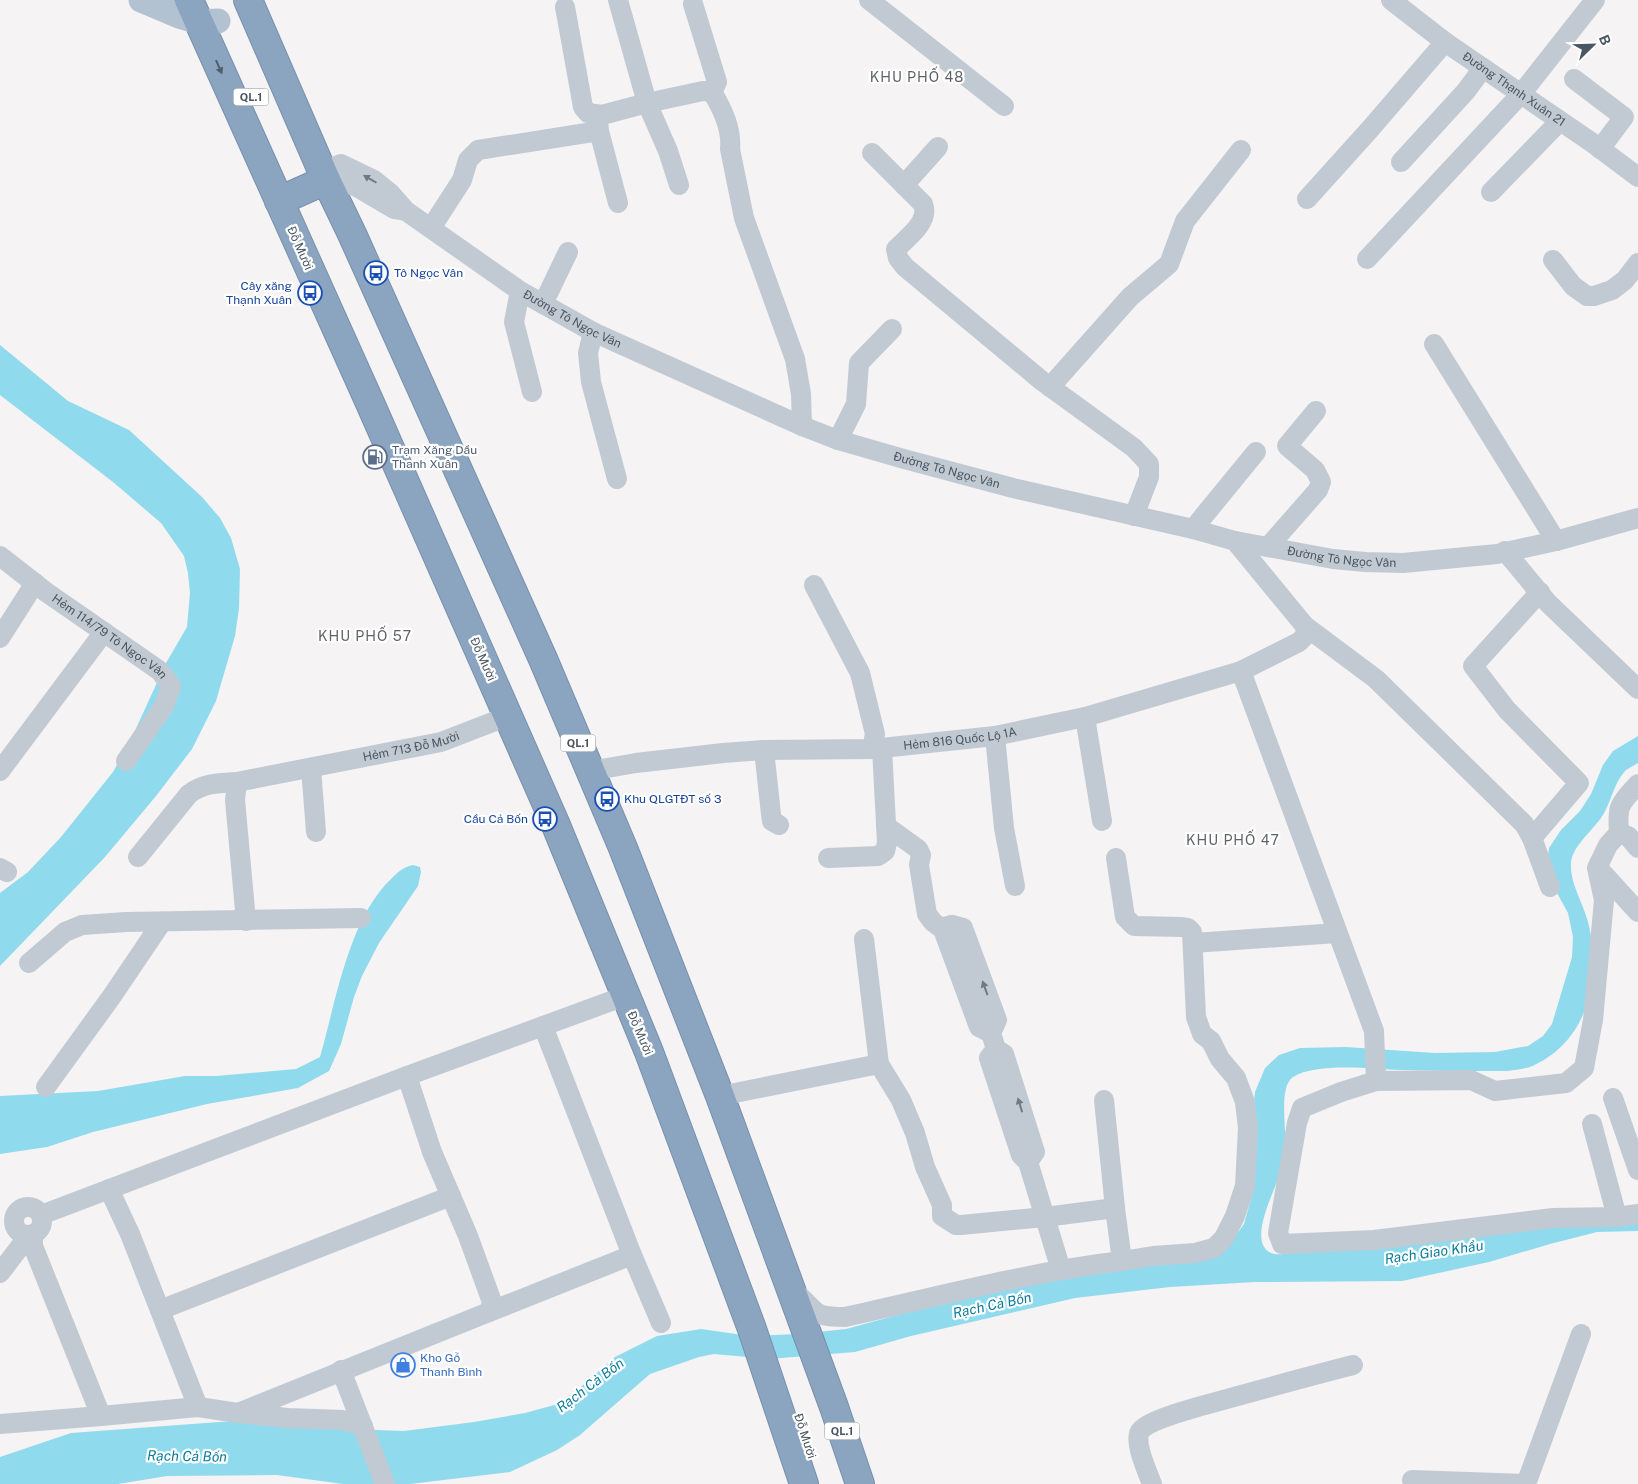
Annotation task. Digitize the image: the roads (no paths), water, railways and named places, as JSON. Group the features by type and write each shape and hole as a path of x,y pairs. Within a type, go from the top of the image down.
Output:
{"highway":[{"name":"Đỗ Mười","path":"248,0 302,142 310,185 370,402 555,823 632,993 671,1067 777,1323"},
{"name":"Đỗ Mười","path":"209,9 302,142"},
{"name":"Đỗ Mười","path":"209,9 310,185 528,666 692,1064 777,1323"},
{"name":"Đỗ Mười","path":"310,185 355,239 539,650 623,848 720,1096 789,1286 777,1323"},
{"name":"Đỗ Mười","path":"310,185 504,666 632,993"},
{"name":"QL.1","path":"777,1323 799,1386 860,1484"},
{"name":"QL.1","path":"777,1323 799,1386"},
{"name":"Đỗ Mười","path":"799,1386 804,1484"},
{"name":"Đỗ Mười","path":"799,1386 821,1484"},
{"name":"Đỗ Mười","path":"799,1386 842,1484"}],"main road":[{"path":"141,0 179,16 209,9"}],"street":[{"path":"618,0 646,103 668,151 679,185"},
{"path":"869,0 1004,106"},
{"path":"1368,259 1520,94 1595,0"},
{"name":"Đường Thạnh Xuân 21","path":"1398,2 1445,42 1600,148 1638,177"},
{"path":"693,4 717,82 712,92"},
{"path":"565,7 583,107 601,123 618,203"},
{"path":"1307,199 1445,42"},
{"path":"1401,162 1466,91 1482,68"},
{"path":"1574,79 1624,117 1600,148"},
{"path":"431,228 462,180 468,160 478,150 601,123 646,103 703,91 712,92"},
{"path":"712,92 720,106 731,140 730,149 744,218 795,359 801,394 802,426"},
{"path":"1491,192 1560,121"},
{"path":"904,185 938,148"},
{"path":"1050,387 1130,297 1169,264 1185,221 1241,150"},
{"path":"872,153 923,204 926,211 924,219 896,250 898,258 905,267 1050,387 1134,448 1149,464 1149,477 1134,516"},
{"name":"Đường Tô Ngọc Vân","path":"310,185 355,186 394,209 406,211 520,291 593,332 802,426 838,440 1013,488 1193,529 1235,541 1333,559 1365,562 1403,563 1497,554 1556,541 1638,518"},
{"path":"543,304 568,252"},
{"path":"1553,260 1573,286 1587,296 1594,296 1612,290 1625,280 1638,263"},
{"path":"520,291 514,322 532,392"},
{"path":"838,440 856,404 859,363 892,329"},
{"path":"593,332 588,353 591,382 617,479"},
{"path":"1434,344 1556,541"},
{"path":"1268,547 1318,490 1321,482 1315,470 1287,446 1316,411"},
{"path":"1193,529 1256,452"},
{"path":"1235,541 1305,626 1376,680 1524,824 1532,838 1550,887"},
{"path":"1505,551 1548,603 1638,689"},
{"name":"Hẻm 114/79 Tô Ngọc Vân","path":"0,556 34,583 160,671 170,686 164,706 126,761"},
{"path":"0,638 34,583"},
{"path":"814,585 860,673 875,734 887,843 885,851 878,856 828,858"},
{"path":"1532,838 1579,783 1507,710 1473,666 1540,592"},
{"name":"Hẻm 816 Quốc Lộ 1A","path":"590,771 682,757 764,750 877,749 995,736 1085,717 1241,671 1299,642 1306,635 1305,626"},
{"path":"0,771 104,632"},
{"path":"1241,671 1374,1031 1376,1078"},
{"name":"Hẻm 713 Đỗ Mười","path":"138,857 189,794 199,787 209,784 237,782 441,742 508,716"},
{"path":"1085,717 1102,821"},
{"path":"995,736 1004,828 1015,886"},
{"path":"764,750 770,814 772,821 778,825"},
{"path":"311,768 316,832"},
{"path":"237,782 236,800 246,921"},
{"path":"1638,784 1626,797 1618,811 1619,833 1608,845 1598,868 1604,900 1593,1020 1584,1068 1566,1083 1495,1091 1472,1080 1376,1078 1302,1108 1297,1123 1278,1233 1282,1244 1374,1240 1553,1218 1618,1217 1638,1214"},
{"path":"886,826 918,849 921,855 919,866 927,914 933,922 941,928 952,925 963,928 997,1020 993,1041 1004,1054 1035,1152 1028,1162 1061,1270"},
{"path":"1619,833 1628,836 1638,848"},
{"path":"789,1286 817,1314 845,1317 986,1284 1061,1270 1153,1256 1195,1253 1214,1248 1224,1238 1235,1216 1245,1186 1248,1128 1245,1102 1236,1078 1220,1059 1211,1041 1202,1034 1196,1017 1192,932 1188,928 1134,926 1125,917 1116,858"},
{"path":"1598,868 1638,912"},
{"path":"29,963 65,932 82,925 361,918"},
{"path":"46,1087 112,996 162,922"},
{"path":"1193,943 1338,933"},
{"path":"864,939 879,1064 901,1100 915,1133 925,1167 942,1206 942,1216 956,1225 1045,1217 1115,1208"},
{"path":"41,1216 407,1076 632,993"},
{"path":"543,1026 632,1255 661,1323"},
{"path":"720,1096 879,1064"},
{"path":"407,1076 432,1152 468,1236 492,1302 489,1312"},
{"path":"1613,1098 1638,1170"},
{"path":"1104,1100 1122,1261"},
{"path":"1592,1124 1618,1217"},
{"path":"109,1190 130,1234 198,1407"},
{"path":"160,1310 451,1196"},
{"path":"0,1273 42,1224 41,1216 36,1209 27,1206 7,1216 20,1233 31,1235"},
{"path":"31,1235 33,1246 101,1416"},
{"path":"238,1413 341,1370 632,1255"},
{"path":"1412,1480 1526,1484 1581,1334"},
{"path":"1152,1484 1139,1446 1138,1437 1141,1430 1165,1417 1277,1384 1353,1365"},
{"path":"341,1370 385,1484"},
{"path":"0,1424 198,1407 288,1418 344,1420 365,1432"}],"water":[{"path":"0,345 68,401 129,430 202,497 220,518 231,538 240,569 239,608 235,636 216,701 192,749 105,857 0,966 0,893 28,872 61,837 113,772 133,735 166,663 187,627 190,593 184,556 161,523 113,482 0,395"},
{"path":"1638,736 1638,763 1626,770 1621,776 1604,812 1582,840 1572,858 1571,872 1575,888 1589,926 1593,968 1591,989 1577,1027 1565,1043 1549,1056 1530,1067 1522,1069 1508,1071 1330,1068 1303,1072 1293,1077 1288,1082 1284,1099 1285,1147 1282,1165 1264,1217 1261,1239 1264,1247 1271,1253 1279,1254 1305,1249 1638,1220 1638,1231 1597,1232 1489,1262 1402,1281 1255,1282 1170,1287 1075,1298 911,1336 855,1352 769,1359 714,1354 699,1357 650,1374 580,1435 557,1450 510,1472 410,1484 343,1484 277,1475 167,1476 118,1484 0,1484 0,1457 71,1433 246,1420 350,1429 404,1431 474,1422 525,1413 558,1404 615,1357 657,1336 701,1329 750,1336 799,1334 846,1329 975,1294 1231,1242 1244,1224 1253,1192 1252,1121 1255,1092 1265,1068 1279,1055 1300,1048 1346,1047 1435,1053 1495,1052 1528,1046 1543,1036 1552,1024 1572,957 1573,937 1568,913 1551,882 1547,868 1549,848 1561,830 1580,811 1591,794 1603,765 1613,751"},
{"path":"413,865 420,867 421,872 418,886 379,943 362,976 341,1044 329,1071 298,1088 207,1104 93,1132 47,1147 0,1154 0,1096 98,1091 185,1076 216,1076 296,1069 320,1057 345,963 364,916 376,896 391,879 401,870"}],"place":[{"name":"Tô Ngọc Vân","path":"376,273"},
{"name":"Cây xăng Thạnh Xuân","path":"310,293"},
{"name":"Trạm Xăng Dầu Thanh Xuân","path":"375,457"},
{"name":"Khu QLGTĐT số 3","path":"607,799"},
{"name":"Cầu Cả Bốn","path":"545,819"},
{"name":"Kho Gỗ Thanh Bình","path":"403,1365"}],"district":[{"name":"KHU PHỐ 48","path":"917,77"},
{"name":"KHU PHỐ 57","path":"365,636"},
{"name":"KHU PHỐ 47","path":"1233,840"}],"water label":[{"name":"Rạch Giao Khẩu","path":"1434,1252"},
{"name":"Rạch Cả Bốn","path":"992,1305"},
{"name":"Rạch Cả Bốn","path":"590,1385"},
{"name":"Rạch Cả Bốn","path":"187,1456"}]}
